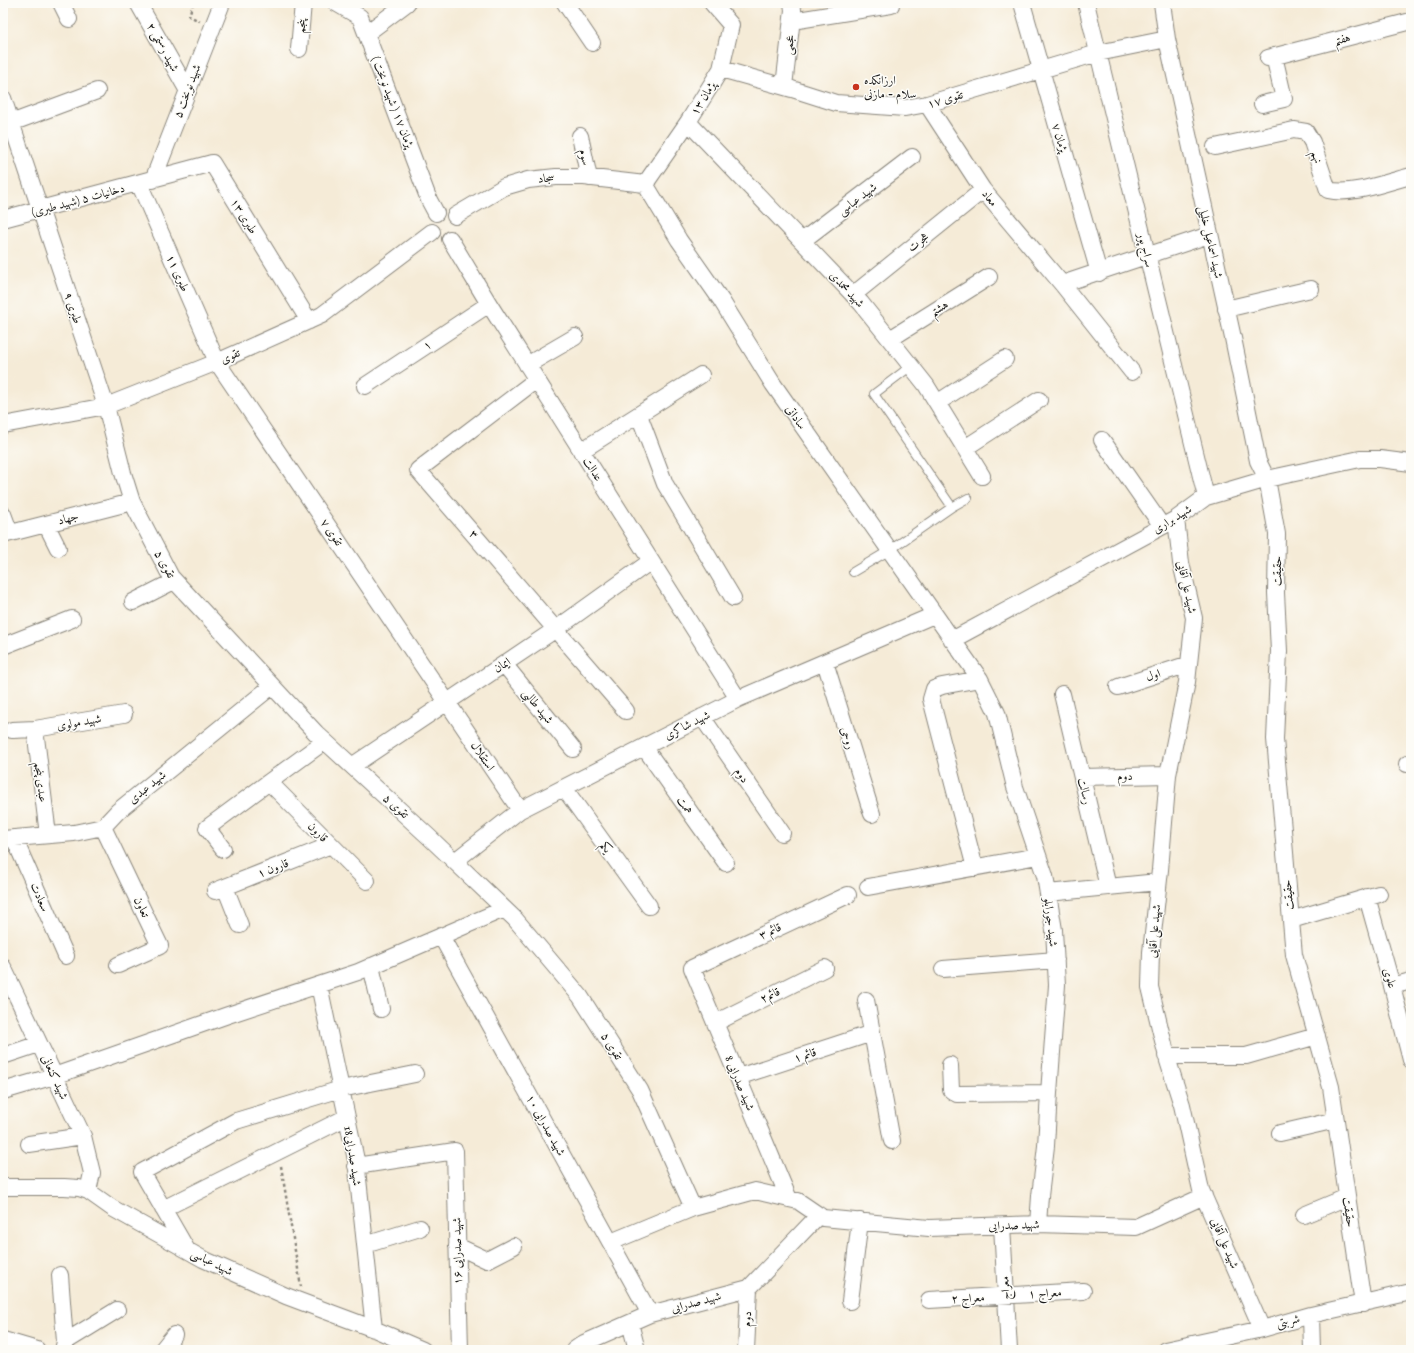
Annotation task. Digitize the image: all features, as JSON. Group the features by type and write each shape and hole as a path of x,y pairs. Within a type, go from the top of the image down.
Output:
{"street":[{"path":"61,3 69,19"},
{"name":"شهید رستمی ۲","path":"138,3 188,91"},
{"name":"شهید نوبخت ۵","path":"146,182 188,91 222,3"},
{"name":"پنجم","path":"298,49 303,3"},
{"name":"پژمان ۱۷ ( شهید نوبخت )","path":"336,3 360,17 436,213"},
{"path":"366,33 407,3"},
{"path":"565,3 592,42"},
{"name":"پژمان ۱۳","path":"646,186 721,69 731,25 712,3"},
{"name":"عجمی","path":"784,86 792,21 792,3"},
{"name":"پژمان ۷","path":"1022,3 1040,71 1100,272"},
{"name":"سراج پور","path":"1086,3 1206,497"},
{"name":"شهید اسماعیل خلیلی","path":"1162,3 1167,39 1258,461 1268,479"},
{"path":"792,21 891,5"},
{"name":"هفتم","path":"1262,104 1284,99 1271,57 1411,21"},
{"name":"تقوی ۱۷","path":"721,69 784,86 836,103 905,108 927,104 1098,53 1167,39"},
{"path":"11,123 97,91"},
{"name":"طبری ۹","path":"3,98 106,406"},
{"name":"معاد","path":"927,104 983,190 1062,284 1132,372"},
{"name":"شهید محمدی","path":"688,122 853,294 926,385 982,476"},
{"name":"نهم","path":"1215,146 1294,130 1306,132 1312,142 1328,190 1350,192 1411,176"},
{"name":"سوم","path":"580,136 589,178"},
{"name":"شهید عباسی","path":"802,241 912,157"},
{"name":"طبری ۱۳","path":"146,182 212,164 309,321"},
{"name":"سجاد","path":"455,216 504,187 528,180 556,177 589,178 646,186"},
{"name":"دخانیات ۵ (شهید طبری)","path":"3,219 146,182"},
{"name":"طبری ۱۱","path":"146,182 217,362"},
{"name":"ساداتی","path":"646,186 679,240 720,300 773,384 952,640"},
{"name":"هجرت","path":"853,294 983,190"},
{"path":"443,211 450,212 455,216 458,222 458,228 455,235 450,239 443,240 436,237 432,232 430,225 436,213 443,211"},
{"name":"تقوی","path":"3,425 106,406 217,362 309,321 322,315 432,232"},
{"path":"1062,284 1209,235"},
{"name":"عدالت","path":"450,239 536,380 738,699"},
{"name":"هشتم","path":"890,339 989,277"},
{"path":"1226,309 1311,289"},
{"name":"۱","path":"365,386 489,304"},
{"path":"527,365 575,337"},
{"path":"937,403 1005,359"},
{"name":"تقوی ۷","path":"217,362 446,702"},
{"path":"581,451 701,375"},
{"name":"۳","path":"536,380 418,470 626,712"},
{"path":"965,448 1039,400"},
{"name":"تقوی ۵","path":"106,406 132,502 171,577 325,741 455,861 515,919 580,996 643,1097 693,1208"},
{"path":"639,415 664,484 733,598"},
{"path":"1102,440 1169,523"},
{"name":"شهید براری","path":"952,640 1169,523 1206,497 1268,479 1360,459 1380,459 1411,463"},
{"name":"حقیقت","path":"1268,479 1277,534 1276,593 1279,650 1275,739 1294,955 1331,1087 1363,1304"},
{"name":"جهاد","path":"6,534 132,502"},
{"path":"3,514 6,534"},
{"name":"شهید علی آقایی","path":"1169,523 1181,563 1194,618 1189,664 1168,775 1151,952 1150,987 1166,1056 1182,1105 1201,1190 1262,1329"},
{"path":"46,524 58,548"},
{"name":"ایمان","path":"352,766 556,630 651,561"},
{"path":"133,602 174,581"},
{"name":"شهید شاکری","path":"455,861 520,810 738,699 934,616"},
{"path":"3,646 72,619"},
{"name":"شهید جورابلو","path":"952,640 980,679 997,713 1015,787 1045,876 1054,930 1058,986 1046,1146 1038,1224"},
{"name":"روحی","path":"825,662 872,814"},
{"name":"شهید طالبی","path":"504,664 573,749"},
{"name":"اول","path":"1118,686 1189,664"},
{"path":"975,868 931,699 934,689 942,686 980,679"},
{"name":"شهید عبدی","path":"104,827 118,811 272,686"},
{"name":"رسالت","path":"1062,694 1108,887"},
{"name":"استقلال","path":"446,702 520,810"},
{"name":"شهید مولوی","path":"12,730 34,729 124,714"},
{"name":"دوم","path":"702,717 782,833"},
{"name":"عبدی پنجم","path":"34,729 48,835"},
{"path":"223,849 207,828 325,741"},
{"name":"همت","path":"644,747 726,863"},
{"name":"دوم","path":"1082,777 1168,775"},
{"name":"قارون","path":"269,782 366,881"},
{"name":"یکم","path":"564,788 649,906"},
{"path":"8,838 74,833 104,827"},
{"name":"تعاون","path":"104,827 160,946 118,965"},
{"name":"سعادت","path":"8,838 66,956"},
{"name":"قارون ۱","path":"240,926 220,889 331,845"},
{"path":"868,887 1038,856"},
{"path":"1048,893 1158,882"},
{"name":"قائم ۳","path":"692,968 848,894"},
{"name":"علوی","path":"1291,920 1373,895 1392,986 1411,1060"},
{"path":"3,1091 54,1076 319,985 371,966 504,908"},
{"name":"شهید صدرایی ۱۰","path":"441,936 650,1314"},
{"path":"942,969 1056,960"},
{"path":"371,966 381,1009"},
{"name":"شهید کنعانی","path":"3,967 8,987 39,1044 83,1136 92,1173 88,1191"},
{"name":"شهید صدرایی 8","path":"692,968 789,1199"},
{"name":"قائم۲","path":"715,1023 825,968"},
{"path":"1392,986 1411,981"},
{"name":"شهید صدرایی18","path":"319,985 356,1166 374,1329"},
{"path":"866,1000 892,1141"},
{"name":"قائم ۱","path":"738,1077 872,1033"},
{"path":"1166,1056 1246,1056 1317,1036"},
{"path":"3,1056 39,1044"},
{"path":"950,1065 951,1090 957,1094 1049,1093"},
{"path":"187,1250 142,1172 236,1121 341,1089 415,1074"},
{"path":"163,1209 347,1117"},
{"path":"1280,1133 1336,1120"},
{"path":"29,1144 83,1136"},
{"name":"شهید صدرایی ۱۶","path":"356,1166 455,1151 460,1350"},
{"name":"شهید عباسی","path":"5,1182 80,1188 88,1191 112,1208 203,1260 304,1303 374,1329 424,1350"},
{"name":"شهید صدرایی","path":"611,1242 693,1208 755,1191 798,1201 824,1218 929,1228 1038,1224 1136,1227 1204,1196"},
{"path":"1304,1215 1347,1197"},
{"path":"749,1288 819,1215"},
{"path":"850,1301 860,1222"},
{"name":"معراج","path":"1002,1226 1009,1350"},
{"path":"365,1245 420,1228"},
{"path":"457,1246 487,1260 514,1246"},
{"path":"60,1275 64,1346"},
{"name":"دوم","path":"746,1350 749,1288"},
{"name":"شهید صدرایی","path":"574,1350 584,1343 650,1314 749,1288"},
{"name":"معراج ۱","path":"1006,1296 1083,1291"},
{"name":"شربتی","path":"1165,1350 1218,1344 1262,1329 1311,1315 1411,1292"},
{"name":"معراج ۲","path":"929,1300 1006,1296"},
{"path":"64,1346 117,1310"},
{"path":"1311,1315 1312,1350"},
{"path":"630,1323 637,1350"},
{"path":"162,1350 174,1335"},
{"path":"3,1340 36,1350"}],"lane":[{"path":"911,366 874,394 952,507"},
{"path":"853,572 890,550 952,507 968,498"}],"path":[{"path":"193,3 189,16 212,28"},
{"path":"278,1151 304,1303"}],"place":[{"name":"ارزانکده سلام - مازنی","path":"856,87"}]}
